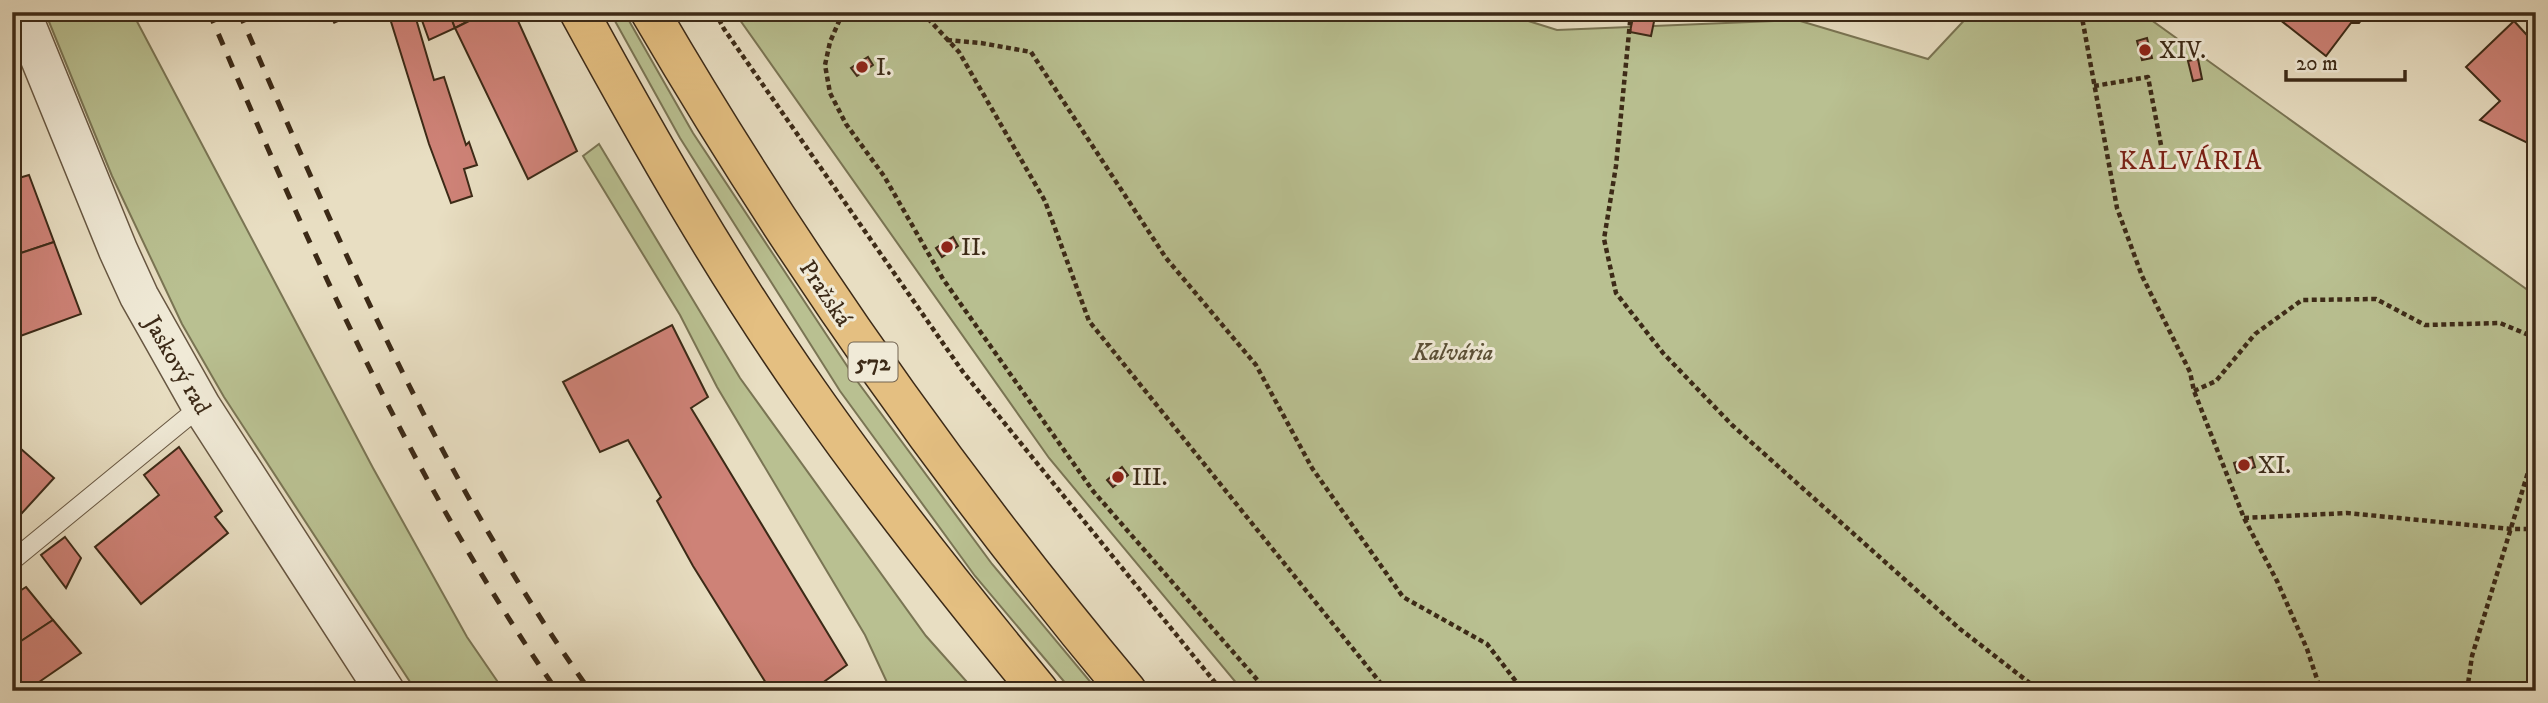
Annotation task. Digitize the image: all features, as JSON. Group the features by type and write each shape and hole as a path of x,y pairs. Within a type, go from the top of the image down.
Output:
{"main road":[{"path":"579,12 676,183 808,392 905,524 1039,691"},
{"name":"Pražská","path":"650,12 731,147 864,350 964,488 1127,691"}],"street":[{"name":"Jaskový rad","path":"21,12 139,296 201,405 385,691"}],"lane":[{"path":"12,561 201,405"}],"path":[{"path":"715,12 724,29 964,373 1222,691"},
{"path":"843,12 830,42 825,65 830,93 846,124 884,176 943,279 1093,491 1267,691"},
{"path":"922,12 959,52 1045,201 1089,321 1387,691"},
{"path":"1631,12 1616,166 1604,239 1616,293 1663,353 1732,425 1960,629 2040,691"},
{"path":"2081,12 2117,208 2142,276 2190,372 2194,391 2244,518 2277,581 2307,649 2321,691"},
{"path":"947,40 1031,52 1166,258 1256,365 1312,468 1402,597 1487,643 1518,684 1528,691"},
{"path":"2095,86 2148,77 2161,145"},
{"path":"2194,391 2216,381 2255,334 2302,300 2376,299 2425,325 2500,323 2536,338"},
{"path":"2467,691 2472,656 2529,469 2536,466"},
{"path":"2244,518 2347,513 2511,529 2536,529"}],"green space":[{"path":"45,12 132,12 373,468 467,637 504,691 416,691 224,397 182,324 112,176"},
{"path":"610,12 624,12 693,133 857,381 992,564 1098,691 1072,691 975,576 840,391 680,138"},
{"name":"Kalvária","path":"1500,12 1557,30 1797,20 1928,59 1972,12 2140,12 2536,296 2536,691 1243,691 1049,458 735,13"},
{"path":"599,144 740,378 926,636 975,691 891,691 865,635 717,387 680,315 583,156"}],"building":[{"path":"388,12 414,12 434,80 444,77 466,145 469,142 477,165 464,169 472,196 451,203 429,144"},
{"path":"419,12 449,12 455,28 429,40"},
{"path":"449,12 486,12 455,28"},
{"path":"487,12 514,12 577,151 528,179 455,28"},
{"path":"1634,12 1656,12 1651,36 1630,32"},
{"path":"2270,12 2363,12 2364,16 2359,23 2351,23 2326,56"},
{"path":"2514,21 2536,45 2536,152 2526,142 2480,120 2500,101 2466,67"},
{"name":"XIV.","path":"2147,38 2152,58 2142,60 2137,41"},
{"name":"I.","path":"868,57 873,65 857,76 851,68"},
{"path":"2198,59 2202,79 2193,81 2188,61"},
{"path":"29,175 54,242 12,256 12,180"},
{"name":"II.","path":"953,237 958,246 942,257 936,248"},
{"path":"54,242 81,314 12,339 12,256"},
{"path":"672,325 708,397 691,408 847,665 821,684 826,691 771,691 693,566 657,501 661,497 628,440 600,452 563,382"},
{"path":"12,441 54,478 12,524"},
{"path":"179,447 222,511 215,517 228,533 141,604 95,547 159,495 144,475"},
{"name":"XI.","path":"2252,457 2255,467 2237,473 2234,463"},
{"name":"III.","path":"1122,467 1128,475 1113,487 1107,480"},
{"path":"65,537 81,558 66,588 41,555"},
{"path":"26,587 53,620 12,647 12,596"},
{"path":"53,620 81,653 26,691 12,674 12,647"}],"railway":[{"path":"209,12 325,274 409,446 504,611 557,691"},
{"path":"239,12 355,274 397,361 487,530 590,691"},
{"path":"331,12 336,23"}],"place":[{"name":"XIV.","path":"2145,50"},
{"name":"I.","path":"862,67"},
{"name":"II.","path":"947,247"},
{"name":"XI.","path":"2244,465"},
{"name":"III.","path":"1118,477"}],"district":[{"name":"KALVÁRIA","path":"2191,160"}]}
